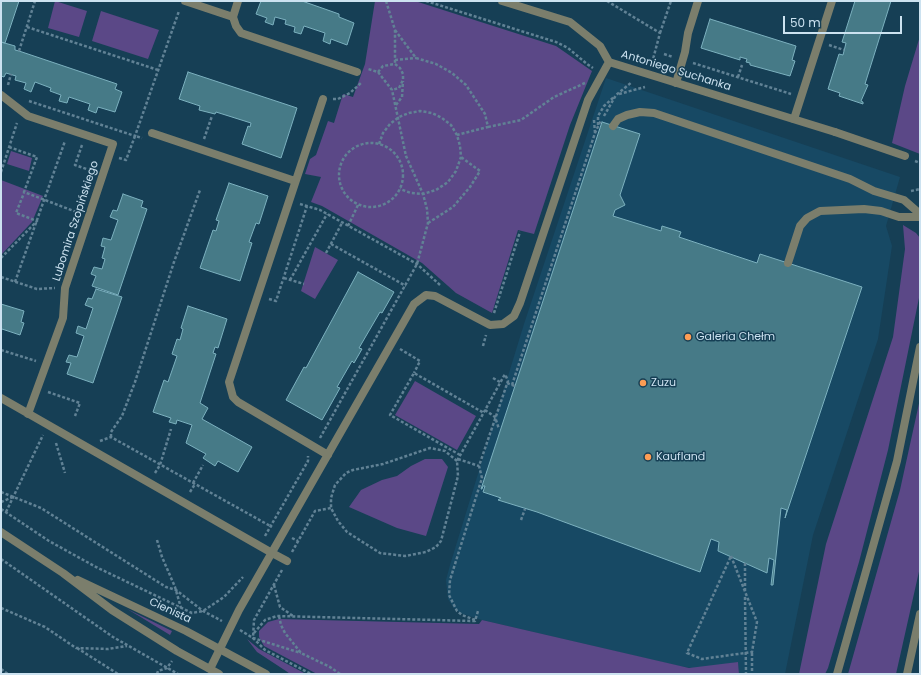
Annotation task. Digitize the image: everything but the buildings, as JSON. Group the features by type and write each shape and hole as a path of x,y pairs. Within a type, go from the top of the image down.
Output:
{"street":[{"path":"238,1 234,17 236,26 241,33 357,72"},
{"name":"Antoniego Suchanka","path":"502,1 570,22 600,46 610,62 836,132 905,156"},
{"path":"676,83 683,60 688,33 698,1"},
{"path":"794,120 832,1"},
{"path":"183,4 234,17"},
{"path":"210,669 231,626 414,304 426,295 435,296 490,325 503,324 514,316 520,303 588,100 610,62"},
{"name":"Lubomira Szopińskiego","path":"4,92 28,116 113,144 65,288 63,318 28,414"},
{"path":"323,99 229,382 230,391 238,402 328,455"},
{"path":"614,126 618,119 627,115 640,112 654,113 850,179 874,191 904,200 920,215"},
{"path":"152,133 295,181"},
{"path":"788,263 800,226 807,218 820,211 881,211 899,217 920,215"},
{"path":"837,674 897,461 920,347"},
{"path":"1,398 149,484 287,561"},
{"name":"Cienista","path":"1,532 63,573 112,610 160,641 219,674"},
{"name":"Cienista","path":"63,573 186,631 266,674"},
{"path":"907,674 920,614"}],"path":[{"path":"19,51 35,1"},
{"path":"386,1 394,21 395,64"},
{"path":"426,1 556,42 568,48 601,76 554,97 521,120 457,135"},
{"path":"607,1 660,33"},
{"path":"651,67 660,33 671,1"},
{"path":"126,160 183,4"},
{"path":"27,27 158,70"},
{"path":"395,30 416,58"},
{"path":"827,44 844,50"},
{"path":"664,54 801,97"},
{"path":"395,60 416,58 436,64 452,73 466,85 485,114 488,127"},
{"path":"378,72 383,66 395,64 400,68 403,74 402,97 396,106"},
{"path":"738,78 742,65"},
{"path":"314,447 406,286 417,264 428,223 423,194 407,160 392,90 378,72 361,67 357,72"},
{"path":"367,75 371,70"},
{"path":"4,92 11,74"},
{"path":"392,90 399,88 403,80"},
{"path":"323,99 338,99 350,93 363,81"},
{"path":"507,383 514,385 598,116 604,106 632,82"},
{"path":"597,123 616,95 627,90 648,86"},
{"path":"379,144 383,133 398,117 420,111 432,113 446,122 457,135 460,146 460,157 456,171 448,182 436,190 423,194 411,193 400,189"},
{"path":"201,150 212,116"},
{"path":"15,282 69,130"},
{"path":"135,136 150,141 152,133"},
{"path":"85,135 75,165 103,174"},
{"path":"364,143 379,144 393,152 400,163 403,173 400,189 390,201 383,205 366,207 358,205 352,202 342,190 338,176 339,168 345,155 357,146 364,143"},
{"path":"10,147 37,157 16,213 37,221"},
{"path":"428,223 453,207 470,187 480,171 460,157"},
{"path":"400,163 407,160"},
{"path":"111,438 111,432 122,416 142,361 174,262 200,190"},
{"path":"24,192 89,217"},
{"path":"348,226 358,205"},
{"path":"257,295 276,301 308,207 327,214 417,264 442,286"},
{"path":"290,280 327,214"},
{"path":"1,258 37,221"},
{"path":"326,253 342,223"},
{"path":"495,310 520,232"},
{"path":"331,244 406,286"},
{"path":"1,277 37,289 65,288"},
{"path":"284,278 304,284"},
{"path":"391,344 420,360 390,415 460,455"},
{"path":"1,350 46,364"},
{"path":"414,373 495,418 499,429"},
{"path":"475,620 462,615 457,611 449,595 449,587 482,478 479,466 507,383 505,374 458,460 458,476 441,541 436,547 417,555 398,556 388,555 372,549 342,527 331,508 331,498 335,485 346,473 353,470 383,464 430,448 445,451 458,460 479,466"},
{"path":"493,378 500,382"},
{"path":"44,391 80,403 75,416"},
{"path":"49,427 65,473"},
{"path":"6,512 49,427"},
{"path":"149,484 160,465 171,429"},
{"path":"96,442 111,438 271,526 260,546"},
{"path":"193,483 203,465"},
{"path":"1,492 41,508 166,587 176,590 203,610 253,638 301,653 330,667 340,674"},
{"path":"1,502 13,497"},
{"path":"253,638 254,620 315,511 331,508"},
{"path":"1,509 49,541 96,567 192,613 203,610 224,597 242,578 246,571"},
{"path":"521,520 525,509"},
{"path":"157,540 162,557 176,590 181,608"},
{"path":"752,652 702,659 687,653 730,556 756,622 752,652 752,674"},
{"path":"1,558 85,618 128,646 178,674"},
{"path":"745,563 746,674"},
{"path":"274,584 280,607 294,616"},
{"path":"1,608 45,627 118,674"},
{"path":"475,620 478,611"},
{"path":"254,633 265,620 279,616 475,620"},
{"path":"279,616 285,633 301,653"},
{"path":"253,638 265,650 311,674"},
{"path":"76,648 108,649 128,646"},
{"path":"157,674 158,672 167,668"},
{"path":"1,670 8,674"}],"shaded area":[{"path":"55,1 87,11 79,37 48,28"},
{"path":"375,1 415,1 556,46 592,71 570,125 534,234 518,230 492,313 456,293 422,263 322,206 311,202 321,177 305,174 310,159 316,155 328,121 334,123 343,94 353,97 365,64"},
{"path":"101,11 159,30 148,59 92,41"},
{"path":"920,36 920,154 892,143 905,86"},
{"path":"606,78 900,177 886,226 892,246 878,339 813,535 785,674 739,674 738,662 698,669 679,666 482,620 460,613 453,607 448,599 446,580 450,565 524,324"},
{"path":"11,151 32,158 29,171 7,164"},
{"path":"1,180 43,196 32,222 1,255"},
{"path":"903,225 916,233 920,238 920,293 888,450 859,562 828,668 825,674 799,674 826,544 893,337 905,249"},
{"path":"315,247 338,260 315,299 301,291"},
{"path":"415,381 476,416 457,450 395,415"},
{"path":"920,399 920,567 896,674 848,674 900,490"},
{"path":"425,459 442,459 448,467 426,536 397,528 349,507 361,490 382,480 397,476 411,466"},
{"path":"127,609 172,631 170,635 139,616"},
{"path":"279,619 479,624 482,620 689,668 738,662 739,674 317,674 264,646 259,637 259,631 268,622"},
{"path":"247,639 259,649 306,674 290,674 257,652"}],"place":[{"name":"Galeria Chełm","path":"688,337"},
{"name":"Zuzu","path":"643,383"},
{"name":"Kaufland","path":"648,457"}]}
